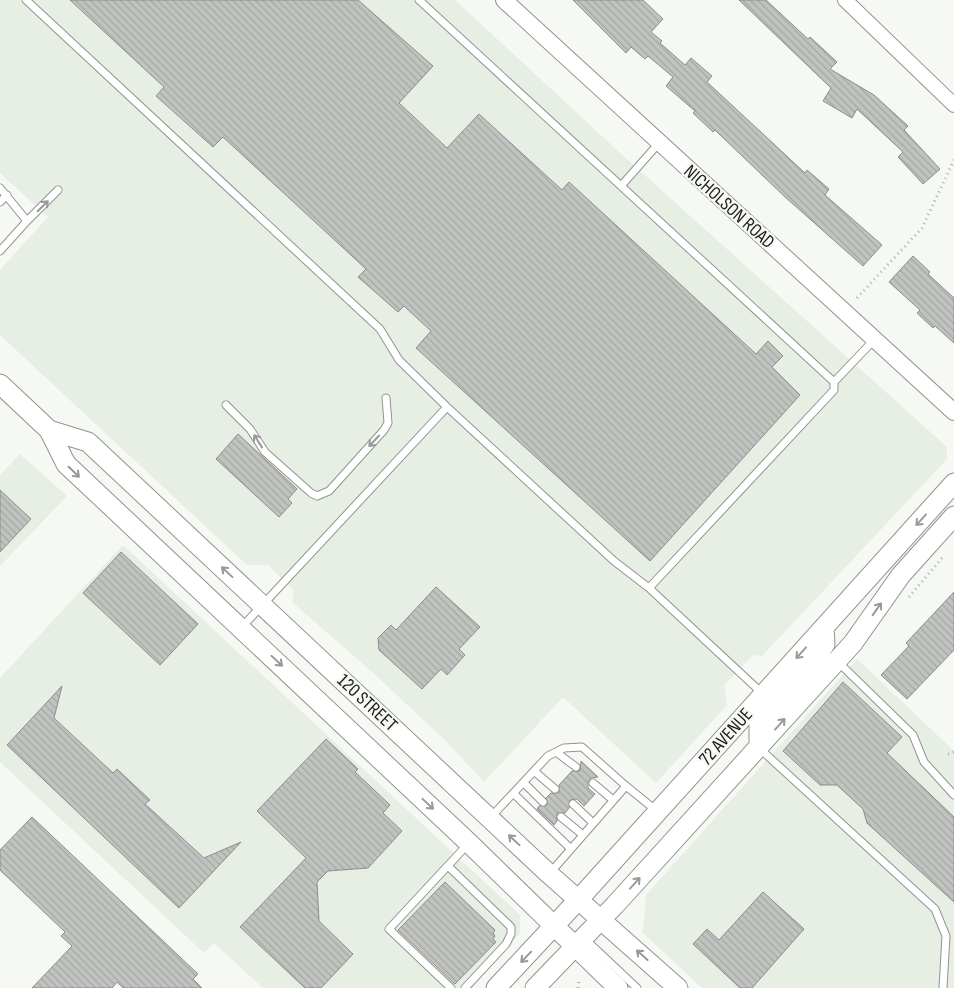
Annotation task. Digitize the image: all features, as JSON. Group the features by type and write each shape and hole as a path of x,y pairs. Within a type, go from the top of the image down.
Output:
{"main road":[{"name":"120 STREET","path":"0,384 49,430 66,464 469,843 572,935 618,988"},
{"name":"120 STREET","path":"49,430 88,442 549,874 602,918 678,988"},
{"name":"72 AVENUE","path":"535,988 572,935 579,900 954,484"},
{"name":"72 AVENUE","path":"496,988 572,935 602,918 837,661 853,642 900,575 954,516"},
{"path":"759,747 759,724 812,664 825,644 824,628"}],"street":[{"name":"NICHOLSON ROAD","path":"504,0 954,412"},
{"path":"844,0 954,105"}],"lane":[{"path":"26,0 380,328 399,360 447,407 614,561 649,588 764,695"},
{"path":"419,0 834,382"},
{"path":"621,186 659,143"},
{"path":"0,188 27,221"},
{"path":"0,251 58,190"},
{"path":"0,201 7,195"},
{"path":"649,588 834,390 834,382 874,340"},
{"path":"226,405 250,428 265,452 310,493 318,496 329,491 384,430 388,423 386,398"},
{"path":"241,628 447,407"},
{"path":"837,661 913,735 924,762 954,795"},
{"path":"490,818 548,756 564,748 582,747 658,812"},
{"path":"759,747 935,909 946,936 943,988"},
{"path":"556,752 576,767"},
{"path":"534,771 555,789"},
{"path":"524,782 543,802"},
{"path":"593,782 613,800"},
{"path":"549,874 626,786"},
{"path":"514,794 571,849"},
{"path":"573,804 594,823"},
{"path":"561,817 583,835"},
{"path":"451,988 389,929 469,843"},
{"path":"448,866 511,927 512,934 506,944 465,988"},
{"path":"572,935 637,988"}],"path":[{"path":"857,298 922,228 954,160"},
{"path":"948,754 954,752"},
{"path":"578,988 579,980"}],"shaded area":[{"path":"0,0 455,0 619,152 947,447 947,459 762,656 753,655 724,685 727,705 656,783 563,697 484,782 446,741 370,670 292,602 294,590 268,565 247,565 0,335 0,270 48,217 0,173"},
{"path":"20,454 67,496 0,566 0,475"},
{"path":"123,545 520,915 520,933 472,988 263,988 214,943 204,953 0,762 0,678"},
{"path":"857,659 954,751 954,988 702,988 643,933 646,895"}],"building":[{"path":"70,0 358,0 433,66 399,103 447,148 479,114 562,190 569,182 756,354 768,341 783,356 772,367 800,395 650,561 416,348 431,331 404,306 398,312 358,277 366,269 223,137 213,147 156,96 164,87"},
{"path":"573,0 643,0 663,19 651,32 662,41 660,43 685,65 691,58 712,76 707,82 805,173 807,170 829,189 825,195 882,245 863,266 785,197 715,130 713,132 693,113 695,111 666,86 673,77 648,56 645,59 631,47 626,53"},
{"path":"739,0 766,0 808,39 810,37 837,62 830,69 874,95 908,126 904,130 940,169 923,184 898,157 903,152 857,109 852,118 823,101 831,88"},
{"path":"913,256 930,272 928,274 954,298 954,343 935,326 933,328 917,313 920,310 889,282"},
{"path":"238,434 297,489 288,499 292,503 279,517 216,459"},
{"path":"0,490 31,519 0,552"},
{"path":"121,552 198,624 160,665 83,593"},
{"path":"436,587 480,627 459,649 465,655 447,675 441,669 422,689 379,650 378,638 391,625 396,630"},
{"path":"954,592 954,650 907,699 881,675 909,646 906,643"},
{"path":"843,682 902,737 887,753 954,817 954,902 867,823 863,809 837,785 820,785 783,751"},
{"path":"62,686 54,718 113,773 117,769 150,800 145,804 204,858 241,842 179,908 7,745"},
{"path":"326,739 358,769 355,772 390,805 383,813 402,831 368,868 328,871 317,882 319,921 353,954 321,988 305,988 240,927 306,858 257,811"},
{"path":"581,761 598,777 591,778 588,783 588,788 595,794 584,806 577,799 570,800 569,808 565,813 557,813 557,821 554,825 537,809 539,806 547,805 546,798 551,793 559,793 559,785 572,771 580,771"},
{"path":"32,817 198,974 193,979 202,988 123,988 117,982 112,988 32,988 72,946 61,936 65,932 0,870 0,850"},
{"path":"445,882 495,930 493,939 496,942 455,984 398,930"},
{"path":"763,892 804,929 752,988 740,988 693,944 707,929 719,940"}]}
